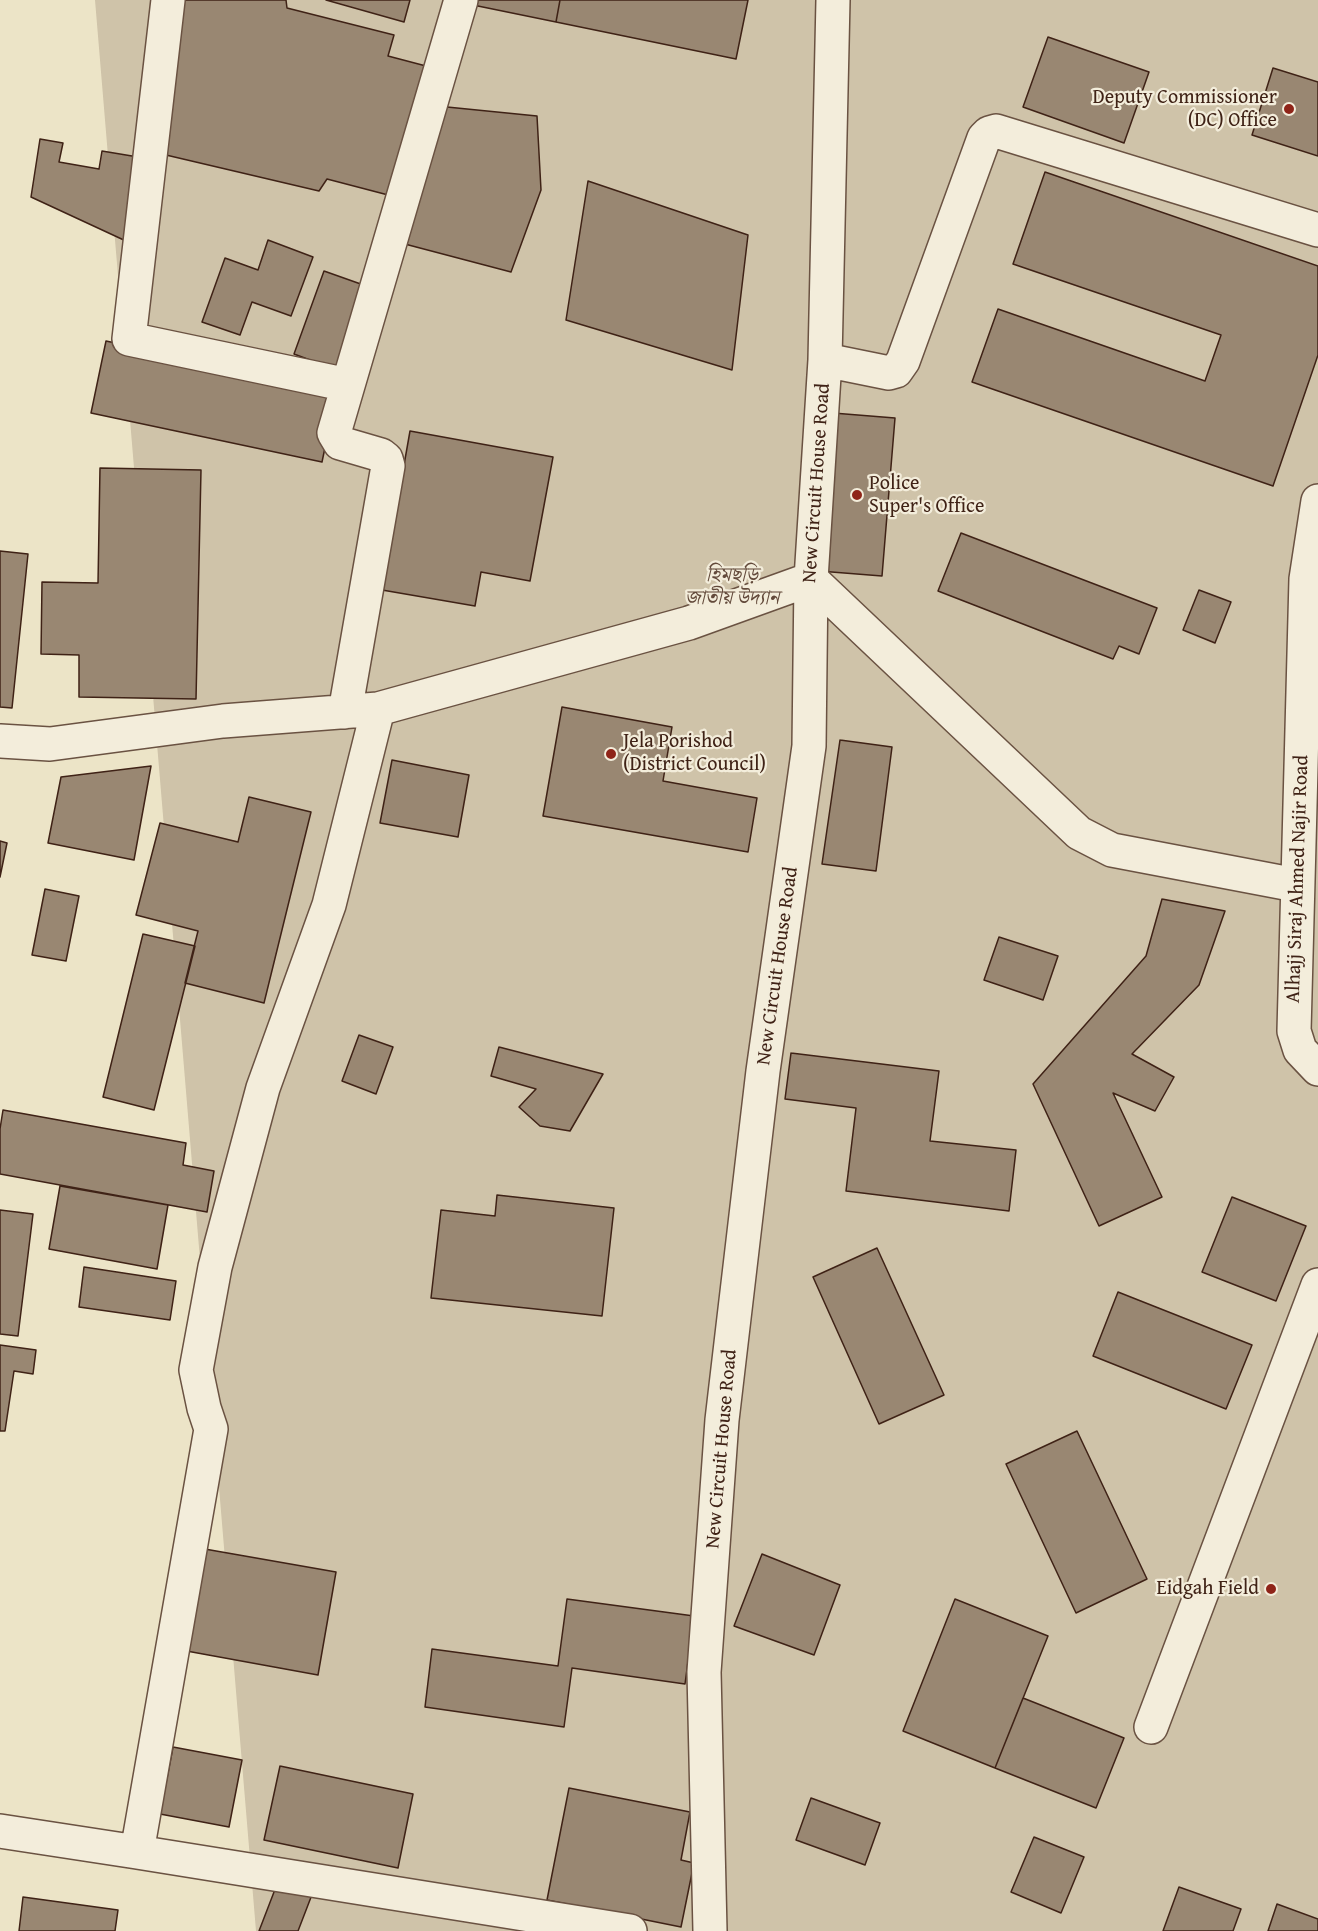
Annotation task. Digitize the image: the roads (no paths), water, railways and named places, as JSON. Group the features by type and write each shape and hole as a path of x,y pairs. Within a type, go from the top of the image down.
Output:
{"street":[{"path":"168,0 129,339 348,385"},
{"path":"345,712 388,466 386,459 381,455 340,443 334,433 461,0"},
{"name":"New Circuit House Road","path":"710,1931 704,1672 721,1431 763,1071 809,746 811,579 825,360 833,0"},
{"path":"825,360 889,372 896,371 903,360 984,138 989,132 996,131 1318,230"},
{"name":"Alhajj Siraj Ahmed Najir Road","path":"1318,501 1306,579 1296,885 1294,1031 1300,1050 1318,1069"},
{"path":"0,741 50,744 224,721 378,709 689,623 811,579 1079,833 1112,850 1296,885"},
{"path":"137,1852 211,1429 196,1370 215,1267 263,1088 329,905 378,709"},
{"path":"1151,1727 1318,1285"},
{"path":"0,1831 630,1931"}],"place":[{"name":"Deputy Commissioner (DC) Office","path":"1289,109"},
{"name":"Police Super's Office","path":"857,495"},
{"name":"Jela Porishod (District Council)","path":"611,754"},
{"name":"Eidgah Field","path":"1271,1589"}],"park label":[{"name":"হিমছড়ি জাতীয় উদ্যান","path":"732,588"}]}
